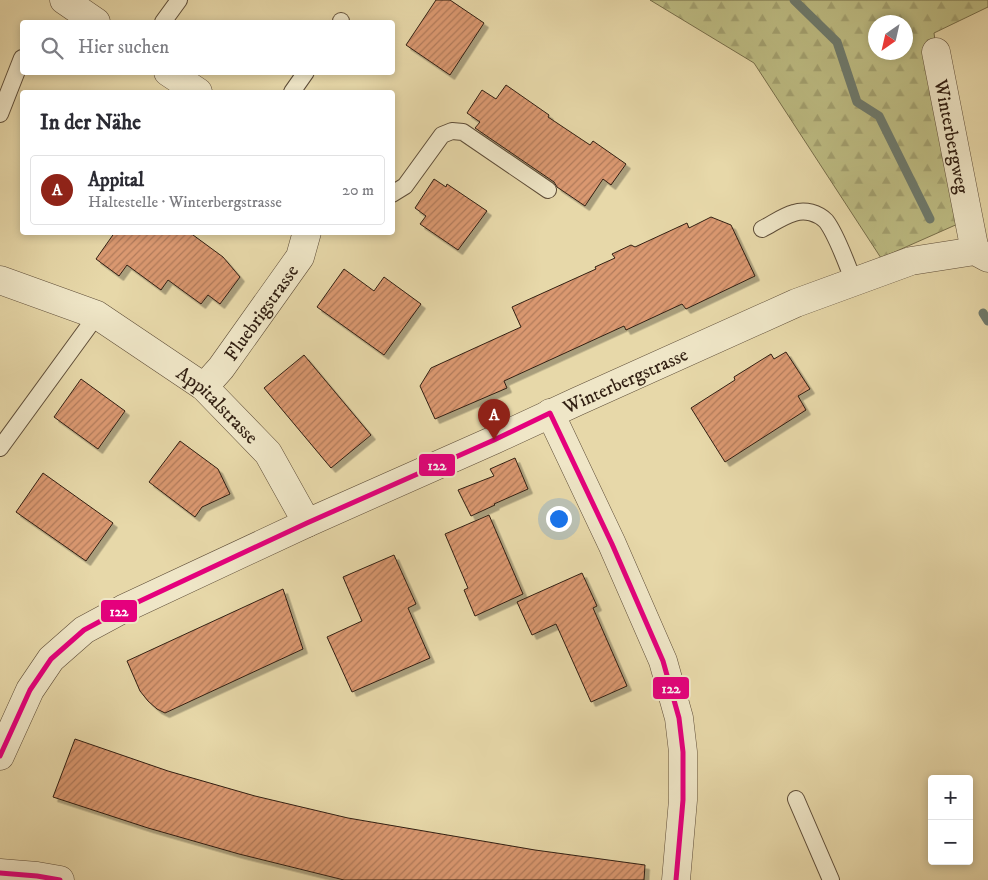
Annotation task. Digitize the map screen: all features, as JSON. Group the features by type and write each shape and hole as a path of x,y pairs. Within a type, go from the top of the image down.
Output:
{"street":[{"path":"64,0 93,20"},
{"name":"Winterbergweg","path":"936,52 982,254"},
{"path":"172,75 195,90"},
{"name":"Fluebrigstrasse","path":"204,387 221,368 300,257 307,235"},
{"name":"Winterbergstrasse","path":"0,756 30,690 51,659 84,630 123,609 306,523 796,303 911,261 982,254"},
{"name":"Appitalstrasse","path":"0,280 97,315 204,387 268,453 306,523"},
{"path":"550,414 612,544 663,661 679,718 683,752 683,800 676,880"},
{"path":"0,873 60,880"}],"lane":[{"path":"164,20 179,0"},
{"path":"0,114 20,63"},
{"path":"293,90 304,75"},
{"path":"395,192 405,186 442,135 452,131 463,132 548,190"},
{"path":"762,229 794,212 806,211 819,215 835,236 854,282"},
{"path":"0,448 97,315"},
{"path":"796,799 831,880"}],"green space":[{"path":"650,0 988,0 988,7 934,33 960,223 881,258 754,63"}],"building":[{"path":"436,0 450,0 484,23 450,75 406,45"},
{"path":"506,85 549,115 548,117 590,145 593,141 626,164 611,185 603,179 585,206 557,187 554,182 475,128 480,122 467,113 482,90 496,99"},
{"path":"434,179 446,187 447,184 487,211 458,250 420,224 426,216 415,208"},
{"path":"711,217 731,225 755,276 686,309 682,304 626,330 624,326 504,381 507,388 435,419 420,386 431,368 521,327 512,307 596,269 595,267 615,258 612,254 631,245 635,247 687,223 689,228"},
{"path":"113,235 193,235 223,257 240,277 220,304 208,295 201,304 168,280 161,290 127,265 119,276 96,259"},
{"path":"344,269 374,291 384,277 421,304 384,355 317,307"},
{"path":"786,352 810,389 798,396 806,410 725,462 691,408 735,380 734,377 771,354 774,359"},
{"path":"304,355 371,435 331,468 264,388"},
{"path":"81,379 125,411 98,449 54,417"},
{"path":"180,441 218,469 230,494 202,507 195,517 149,482"},
{"path":"515,458 528,489 471,516 458,490 494,476 490,469"},
{"path":"43,473 113,523 86,561 16,512"},
{"path":"489,515 523,594 475,616 464,590 468,588 445,534"},
{"path":"394,555 416,604 408,608 430,658 352,692 327,637 362,621 343,577"},
{"path":"582,573 597,606 593,608 627,686 591,702 556,624 532,635 517,602"},
{"path":"283,589 303,649 165,713 157,709 140,691 127,661"},
{"path":"75,739 168,771 255,796 348,818 535,850 645,865 644,880 344,880 239,854 148,828 53,797"}],"waterway":[{"path":"794,0 837,42 857,102 879,116 930,219"},
{"path":"983,313 988,321"}],"transit line":[{"name":"122","path":"0,756 30,690 51,659 84,630 123,609 307,523 494,440 550,413 612,544 663,661 679,718 683,752 683,800 676,880"},
{"name":"122","path":"0,873 60,880"}],"place":[{"name":"Appital","path":"494,440"}]}
